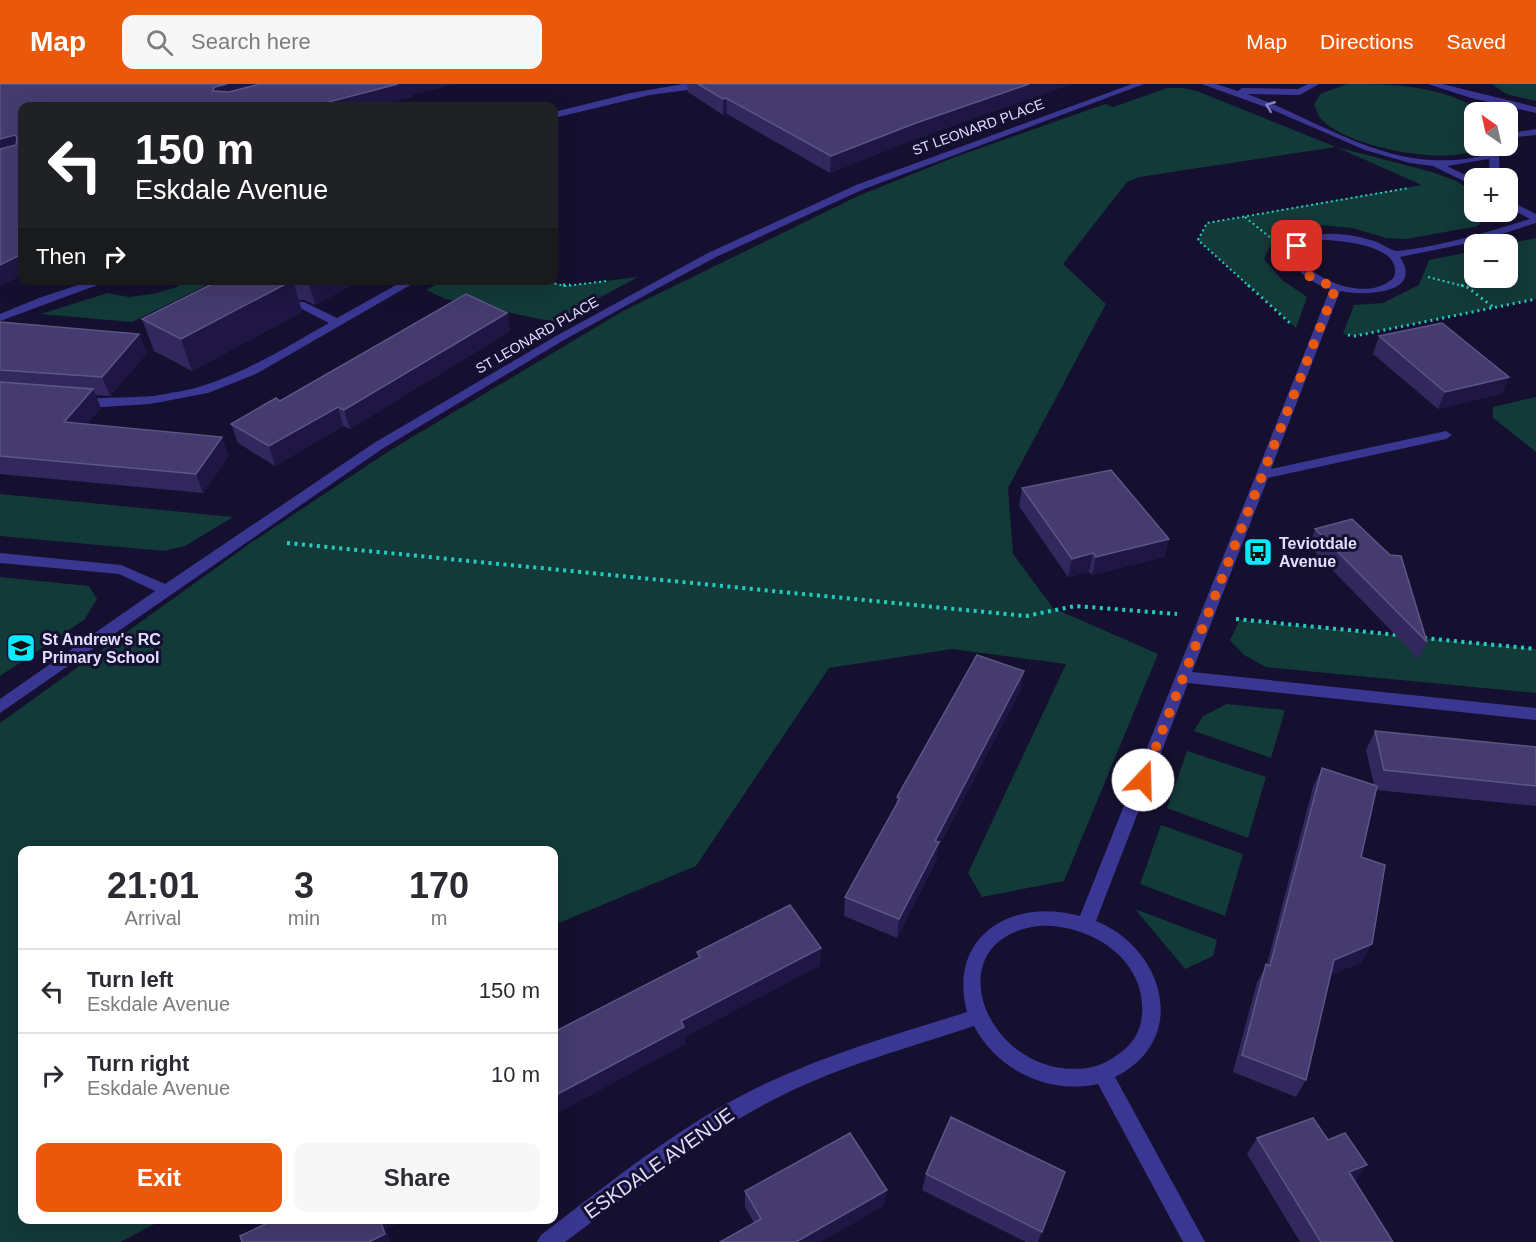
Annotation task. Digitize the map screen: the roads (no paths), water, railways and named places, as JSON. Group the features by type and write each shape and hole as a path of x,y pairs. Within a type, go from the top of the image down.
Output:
{"street":[{"path":"558,115 630,94 666,87 709,84"},
{"name":"ST LEONARD PLACE","path":"0,707 241,538 378,446 560,338 656,285 712,255 860,187 1140,84"},
{"path":"1206,84 1232,91 1309,122 1367,149 1400,159 1433,163 1465,162 1494,156 1495,168"},
{"path":"1232,91 1300,92 1315,84"},
{"path":"1432,84 1456,87 1484,102"},
{"path":"1300,92 1299,106 1309,122"},
{"path":"1474,96 1536,110"},
{"path":"1518,134 1536,132"},
{"path":"1433,163 1464,178"},
{"path":"1518,209 1536,219"},
{"path":"1392,255 1483,237 1536,219"},
{"path":"1342,237 1378,246 1392,255 1399,262 1402,270 1400,278 1383,288 1353,290 1336,287 1303,273 1295,264 1293,254 1297,246 1308,240 1342,237"},
{"path":"0,318 43,300 90,285"},
{"path":"68,400 103,403 150,400 204,390 252,371 405,285"},
{"path":"1086,924 1336,287"},
{"path":"300,304 338,323"},
{"path":"1262,476 1446,435"},
{"path":"0,558 121,570 167,591"},
{"path":"1184,677 1536,714"},
{"path":"1058,918 1086,924 1114,939 1136,960 1149,986 1154,1013 1146,1039 1129,1060 1103,1074 1074,1078 1044,1074 1016,1061 993,1041 977,1017 970,991 974,965 986,943 1006,928 1030,919 1058,918"},
{"name":"ESKDALE AVENUE","path":"548,1242 668,1152 748,1103 820,1070 977,1017"},
{"path":"1103,1074 1194,1242"}],"place":[{"name":"Teviotdale Avenue","path":"1258,552"},
{"name":"St Andrew's RC Primary School","path":"21,648"}]}
